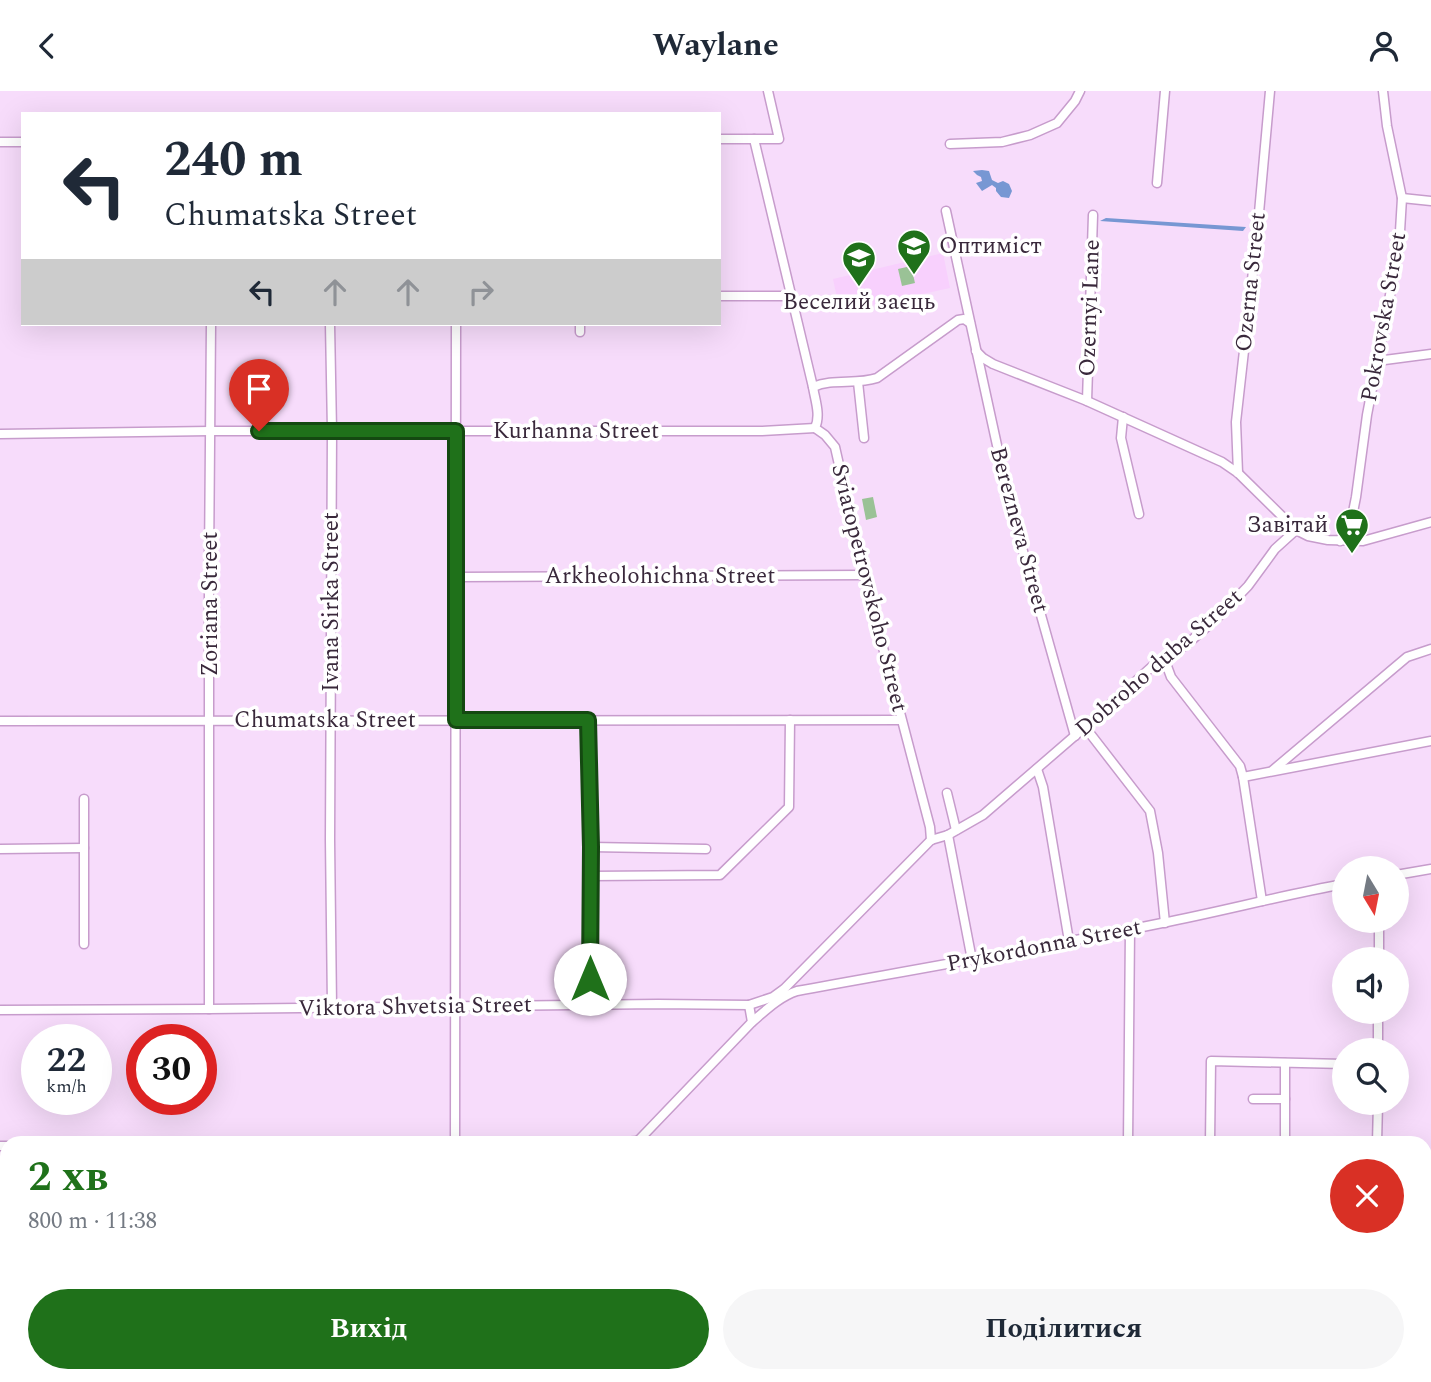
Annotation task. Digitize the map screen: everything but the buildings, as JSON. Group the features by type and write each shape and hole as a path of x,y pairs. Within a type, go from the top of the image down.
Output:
{"street":[{"path":"721,139 779,139 768,91"},
{"path":"950,144 1002,142 1030,135 1057,123 1080,91"},
{"path":"1157,183 1166,91"},
{"name":"Ozerna Street","path":"1238,473 1236,422 1257,235 1269,91"},
{"name":"Pokrovska Street","path":"1340,541 1353,512 1367,415 1399,248 1402,198 1387,126 1384,91"},
{"path":"754,139 813,387 818,415 815,428"},
{"path":"0,142 21,142"},
{"path":"1402,198 1431,201"},
{"name":"Berezneva Street","path":"946,211 1010,505 1075,736"},
{"name":"Ozernyi Lane","path":"1087,401 1093,215"},
{"path":"721,296 791,296"},
{"path":"813,387 827,381 858,382 877,378 958,320 964,319 971,323"},
{"name":"Zoriana Street","path":"209,1009 211,326"},
{"name":"Ivana Sirka Street","path":"330,326 332,1007"},
{"path":"455,1136 456,326"},
{"path":"976,351 993,364 1087,401 1206,453 1238,473 1296,530 1308,535 1340,541 1363,541 1431,521"},
{"path":"1377,361 1431,353"},
{"path":"858,382 864,438"},
{"path":"1123,417 1121,438 1139,514"},
{"name":"Kurhanna Street","path":"0,434 210,431 750,431 815,428"},
{"name":"Sviatopetrovskoho Street","path":"815,428 835,447 864,575 931,839"},
{"name":"Dobroho duba Street","path":"931,839 952,832 984,815 1157,662 1186,645 1248,586 1275,549 1296,530"},
{"name":"Arkheolohichna Street","path":"456,577 864,575"},
{"path":"1273,771 1407,657 1431,649"},
{"path":"1164,658 1171,677 1236,760 1243,777 1262,901"},
{"path":"588,720 591,847 590,1005"},
{"path":"591,876 720,875 789,807 790,720"},
{"name":"Chumatska Street","path":"0,721 901,720"},
{"path":"1084,727 1150,811 1158,853 1165,923"},
{"path":"1243,777 1431,741"},
{"path":"1037,769 1043,787 1069,941"},
{"path":"947,793 972,960"},
{"path":"84,799 84,944"},
{"name":"Viktora Shvetsia Street","path":"0,1010 749,1005 773,997 784,989 931,839"},
{"path":"591,847 706,849"},
{"path":"0,849 84,848"},
{"path":"1409,873 1431,869"},
{"name":"Prykordonna Street","path":"643,1136 752,1022 774,1003 797,991 1165,923 1332,886"},
{"path":"1128,1136 1130,929"},
{"path":"749,1005 752,1022"},
{"path":"1210,1136 1210,1061 1332,1065"},
{"path":"1285,1063 1285,1136"},
{"path":"1253,1099 1285,1099"},
{"path":"1377,1136 1378,1115"}],"shaded area":[{"path":"943,253 950,288 840,312 833,279"}],"green space":[{"path":"911,266 915,283 902,286 898,269"},
{"path":"873,497 877,517 866,520 862,499"}],"water":[{"path":"973,171 989,171 992,180 1009,184 1012,191 1009,198 1001,197 992,185 982,191 976,183 982,181 981,177"},
{"path":"1106,218 1246,227 1243,231 1100,221"}],"place":[{"name":"Оптиміст","path":"914,276"},
{"name":"Веселий заєць","path":"859,288"},
{"name":"Завітай","path":"1352,555"}],"route":[{"path":"259,431 456,431 456,720 588,720 590,979"}]}
